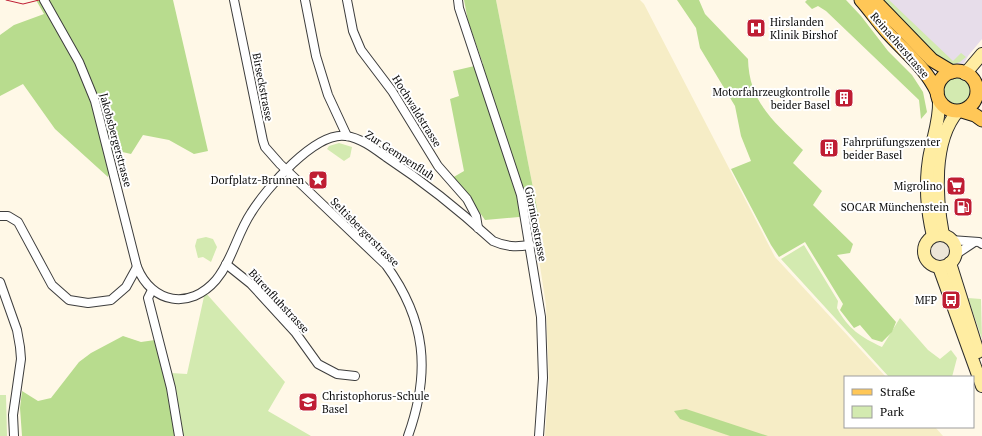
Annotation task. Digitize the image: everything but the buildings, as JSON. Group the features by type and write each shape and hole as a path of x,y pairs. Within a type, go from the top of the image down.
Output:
{"main road":[{"name":"Reinacherstrasse","path":"861,0 885,30 924,72 938,97"},
{"name":"Reinacherstrasse","path":"874,0 932,60 952,72"},
{"path":"965,74 982,54"},
{"path":"942,237 938,201 940,162 948,126 960,111 979,96 975,84 965,74 952,72 940,80 938,97 940,110 929,161 927,204 942,237 956,250 948,262 982,386"},
{"path":"938,97 950,110 975,115 982,120"},
{"path":"942,237 925,244 924,255 929,263 948,262"},
{"path":"948,262 982,362"}],"street":[{"name":"Jakobsbergerstrasse","path":"44,0 79,62 95,101 137,267 142,280 152,290"},
{"name":"Birseckstrasse","path":"234,0 262,141 270,153 286,170"},
{"path":"305,0 319,66 328,95 347,136"},
{"name":"Hochwaldstrasse","path":"347,0 353,31 361,50 392,91 438,166 467,199 476,216 478,228"},
{"name":"Giornicostrasse","path":"458,0 459,8 521,195 541,317 543,378 539,436"},
{"name":"Zur Gempenfluh","path":"152,290 167,297 179,299 193,298 205,292 226,264 251,213 286,170 309,151 327,139 347,136 367,144 423,182 493,241 503,246 515,247 530,245"},
{"name":"Seltisbergerstrasse","path":"286,170 386,265 400,284 410,304 419,333 422,367 418,400 408,436"},
{"path":"0,216 8,216 18,222 52,286 69,300 88,303 111,300 126,287 137,267"},
{"path":"942,237 973,243 978,242 982,244"},
{"path":"948,262 973,243"},
{"name":"Bürenfluhstrasse","path":"226,264 251,284 286,321 318,364 337,374 355,376"},
{"path":"0,282 17,330 20,347 21,359 13,415 14,436"},
{"path":"152,290 148,298 171,388 180,436"}],"shaded area":[{"path":"496,0 640,0 644,4 775,257 885,376 844,376 844,428 936,428 943,436 545,436 549,380 546,305 532,214 538,213"},
{"path":"888,0 982,0 982,39 968,56 961,69 949,62"},
{"path":"940,238 949,241 952,250 949,259 940,262 931,259 928,250 931,241"}],"green space":[{"path":"36,0 173,0 208,151 194,154 169,140 143,135 131,154 114,150 108,177 55,129 23,84 0,96 0,35 14,25 44,14"},
{"path":"464,0 496,0 538,213 519,217 485,220 471,200 452,178 464,171 450,99 459,96 453,71 483,64 468,21"},
{"path":"677,0 699,0 705,14 748,59 753,88 758,100 774,121 803,150 793,163 822,191 813,205 853,244 850,253 837,255 896,322 892,332 882,342 872,339 860,325 854,328 840,310 843,304 805,242 779,257 771,245 731,169 751,161 741,136 735,106 700,48 696,28"},
{"path":"807,0 846,0 861,16 888,51 912,75 923,92 927,112 921,119 919,100 826,11 818,6 812,9 805,2"},
{"path":"879,0 889,0 953,61 961,53 966,57 960,62 951,65 937,59"},
{"path":"956,78 966,82 970,92 966,102 956,106 946,102 942,92 946,82"},
{"path":"339,143 352,147 350,157 344,161 327,149 329,146"},
{"path":"206,237 213,239 217,247 211,262 203,257 198,258 195,246 197,239"},
{"path":"804,245 838,301 837,308 841,315 856,332 882,347 900,318 928,350 940,359 951,350 957,358 952,376 888,376 781,259"},
{"path":"205,292 285,382 268,411 311,436 181,436 171,373 187,374"},
{"path":"968,298 981,299 982,339"},
{"path":"123,336 141,342 155,340 168,387 176,436 22,436 20,408 22,391 38,401 51,398 79,362 91,353"},
{"path":"0,395 6,395 7,436 0,436"},
{"path":"686,409 768,436 730,436 680,419 674,411"}],"tram line":[{"path":"6,0 23,4 39,0"}],"place":[{"name":"Hirslanden Klinik Birshof","path":"756,28"},
{"name":"Motorfahrzeugkontrolle beider Basel","path":"844,98"},
{"name":"Fahrprüfungszenter beider Basel","path":"829,148"},
{"name":"Dorfplatz-Brunnen","path":"318,180"},
{"name":"Migrolino","path":"956,186"},
{"name":"SOCAR Münchenstein","path":"963,207"},
{"name":"MFP","path":"951,300"},
{"name":"Christophorus-Schule Basel","path":"308,402"}]}
